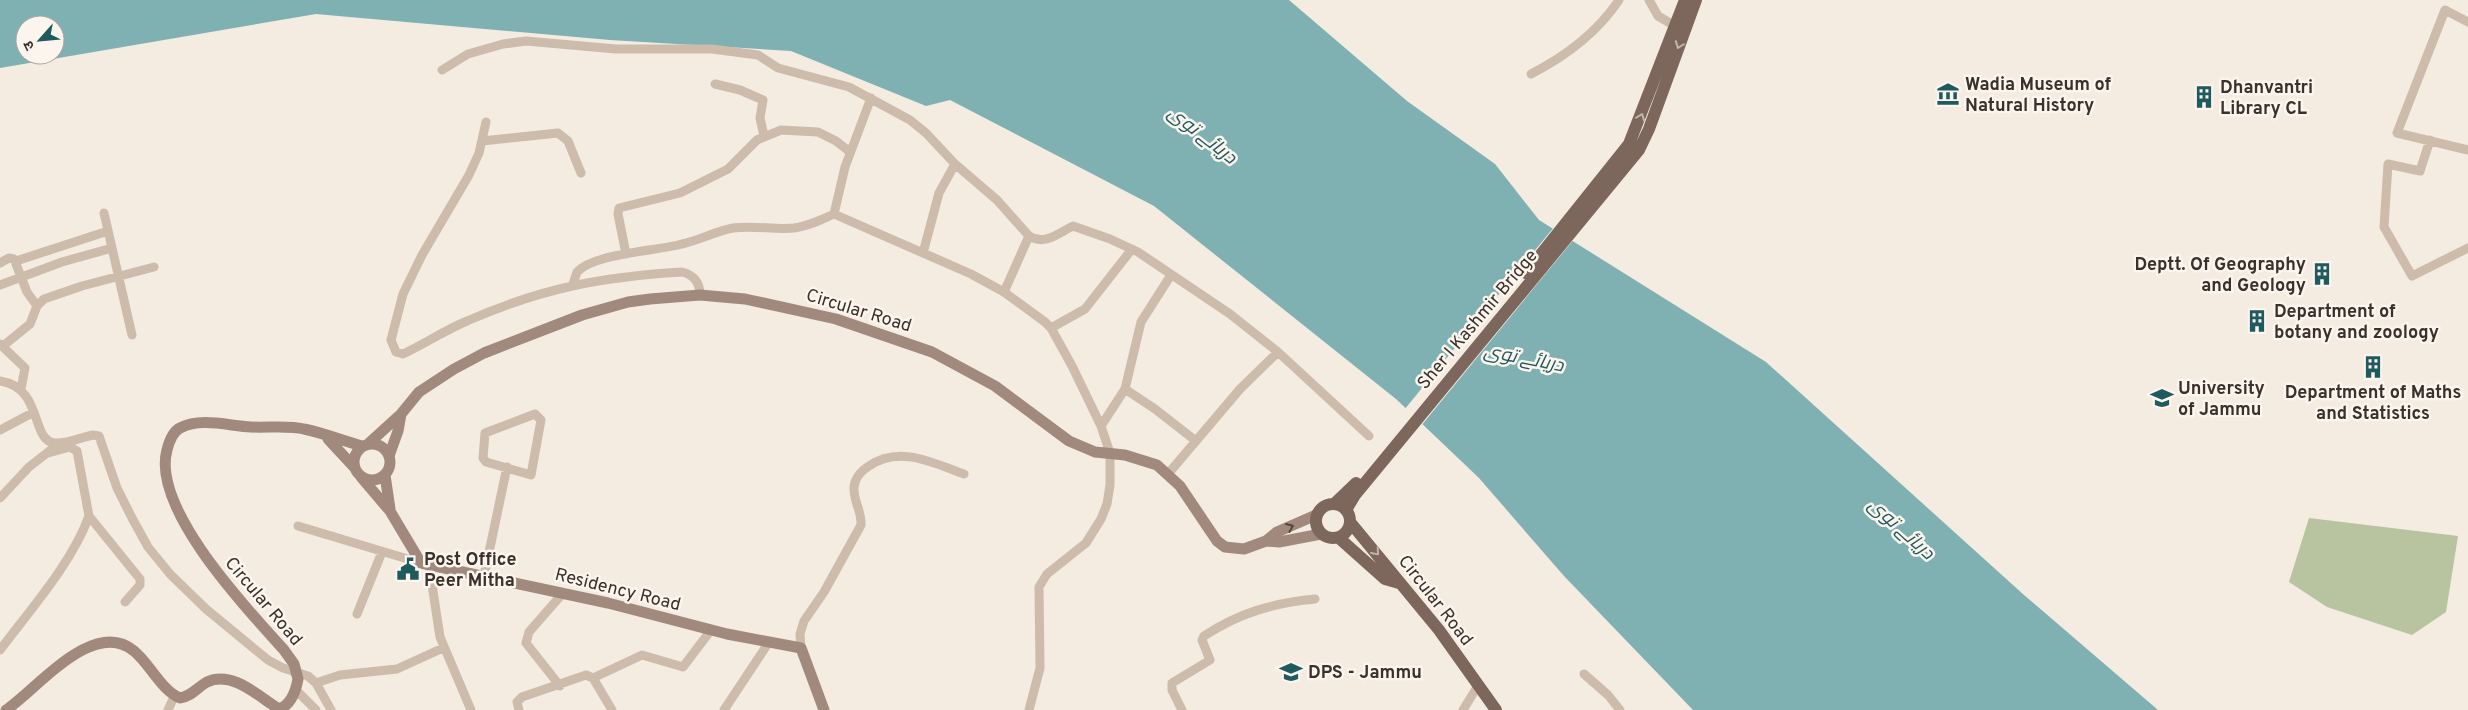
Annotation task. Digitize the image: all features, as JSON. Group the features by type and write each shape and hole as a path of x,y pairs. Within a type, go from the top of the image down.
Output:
{"main road":[{"path":"1623,163 1685,0"},
{"path":"1623,163 1638,150 1649,130 1696,0"},
{"name":"Sher I Kashmir Bridge","path":"1343,512 1352,492 1623,163"},
{"name":"Circular Road","path":"401,414 419,392 469,361 590,312 628,302 700,295 745,299 793,308 904,341 932,352 995,386 1069,441 1094,452 1142,459 1168,474 1180,486 1217,541 1225,547 1244,549 1266,541"},
{"path":"354,467 354,456 401,414"},
{"path":"390,511 386,475 389,469 389,456 401,414"},
{"name":"Circular Road","path":"295,689 298,679 297,672 284,650 201,552 169,490 164,465 173,433 180,428 192,424 292,427 365,445"},
{"path":"324,436 354,467 390,511 425,564"},
{"path":"365,445 381,446 389,456"},
{"path":"361,477 374,480 386,475"},
{"path":"1266,541 1276,532 1316,515 1325,506 1343,512 1349,529 1339,538 1329,539 1320,534 1317,528 1316,515"},
{"name":"Circular Road","path":"1343,512 1392,570 1399,583 1425,612 1479,684 1493,708"},
{"path":"1266,541 1279,542 1320,534"},
{"path":"1339,538 1385,579 1399,583"},
{"name":"Residency Road","path":"425,564 564,593 711,630 801,648"},
{"path":"6,710 22,699 63,662 84,649 100,643 116,643 129,647 175,696 184,697 208,682 222,679 244,686 279,709 288,704 295,689"},
{"path":"801,648 824,710"}],"street":[{"path":"1531,74 1572,51 1603,20 1619,0"},
{"path":"1649,0 1658,16 1675,26"},
{"path":"2468,22 2445,10 2397,133 2468,150"},
{"path":"442,70 468,54 503,44 526,41 616,48 712,48 758,55 778,68 835,82 870,98 921,128 955,164 997,200 1029,236 1035,240 1045,240 1073,226 1132,249 1230,314 1278,352 1369,436"},
{"path":"715,84 740,90 764,100 760,118 764,136"},
{"path":"834,214 850,152 870,98"},
{"path":"486,122 482,141 469,175 422,255 403,294 391,340 394,350 403,354 468,320 541,292 573,284 682,272 688,274 697,282 700,288 700,295"},
{"path":"626,254 618,214 619,208 680,193 723,172 752,144 764,136 782,130 818,132 836,141 850,152"},
{"path":"482,141 558,133 568,141 581,173"},
{"path":"2430,140 2420,171 2388,164 2384,227 2412,276 2468,248"},
{"path":"923,253 939,193 955,164"},
{"path":"104,213 132,335"},
{"path":"573,284 574,276 580,268 626,254 681,245 735,228 794,228 814,223 834,214 971,274 1004,292 1051,328 1101,426 1110,453 1110,485 1107,504 1101,519 1086,543 1047,574 1040,587 1040,668 1029,710"},
{"path":"0,263 9,258 16,261 108,230"},
{"path":"1004,292 1029,236"},
{"path":"0,285 21,276 112,248"},
{"path":"1051,328 1085,309 1132,249"},
{"path":"16,261 27,292 37,306"},
{"path":"21,389 25,368 2,345 30,324 37,306 52,295 154,266"},
{"path":"1101,426 1125,389 1138,328 1171,275"},
{"path":"1168,474 1248,380 1278,352"},
{"path":"0,381 21,389 28,398 44,437 58,443"},
{"path":"1125,389 1155,409 1196,441"},
{"path":"0,430 34,412"},
{"path":"536,414 541,420 531,475 507,467 486,462 483,458 483,435 487,431 536,414"},
{"path":"0,498 30,467 58,443 97,434 101,438 117,488 139,533 170,574 206,609 268,660 283,668 297,672 316,683 331,710"},
{"path":"48,453 70,447 77,451 89,516 140,579 140,585 125,602"},
{"path":"801,648 800,634 804,621 824,592 861,525 862,517 855,498 854,488 861,472 881,459 900,454 964,474"},
{"path":"484,576 507,467"},
{"path":"0,650 67,560 79,541 89,516"},
{"path":"298,526 425,564 443,648 471,710"},
{"path":"358,614 382,552"},
{"path":"560,686 526,643 529,632 564,593"},
{"path":"1182,710 1172,690 1172,684 1210,660 1202,640 1204,636 1228,620 1262,608 1286,602 1315,599"},
{"path":"593,678 642,654 683,667 711,630"},
{"path":"724,710 769,642"},
{"path":"316,683 340,675 401,668 443,648"},
{"path":"1584,674 1608,695 1620,710"},
{"path":"519,710 517,702 522,697 546,687 560,686 586,675 593,678 612,710"},
{"path":"1463,710 1479,684"},
{"path":"295,689 316,710"},
{"path":"168,710 175,696"}],"green space":[{"path":"2309,518 2458,536 2446,612 2412,635 2327,607 2289,582"}],"water":[{"name":"دریائے توی","path":"0,0 1289,0 1407,101 1495,164 1539,220 1766,362 2024,595 2158,710 1693,710 1564,576 1479,478 1396,399 1154,206 950,100 926,106 791,51 610,40 316,14 65,57 65,15 15,15 15,65 18,65 0,68"}],"pier":[{"path":"1554,227 1574,239 1421,426 1404,410"}],"place":[{"name":"Wadia Museum of Natural History","path":"1948,94"},
{"name":"Dhanvantri Library CL","path":"2204,97"},
{"name":"Deptt. Of Geography and Geology","path":"2322,274"},
{"name":"Department of botany and zoology","path":"2257,321"},
{"name":"Department of Maths and Statistics","path":"2373,367"},
{"name":"University of Jammu","path":"2162,398"},
{"name":"Post Office Peer Mitha","path":"408,569"},
{"name":"DPS - Jammu","path":"1291,672"}]}
